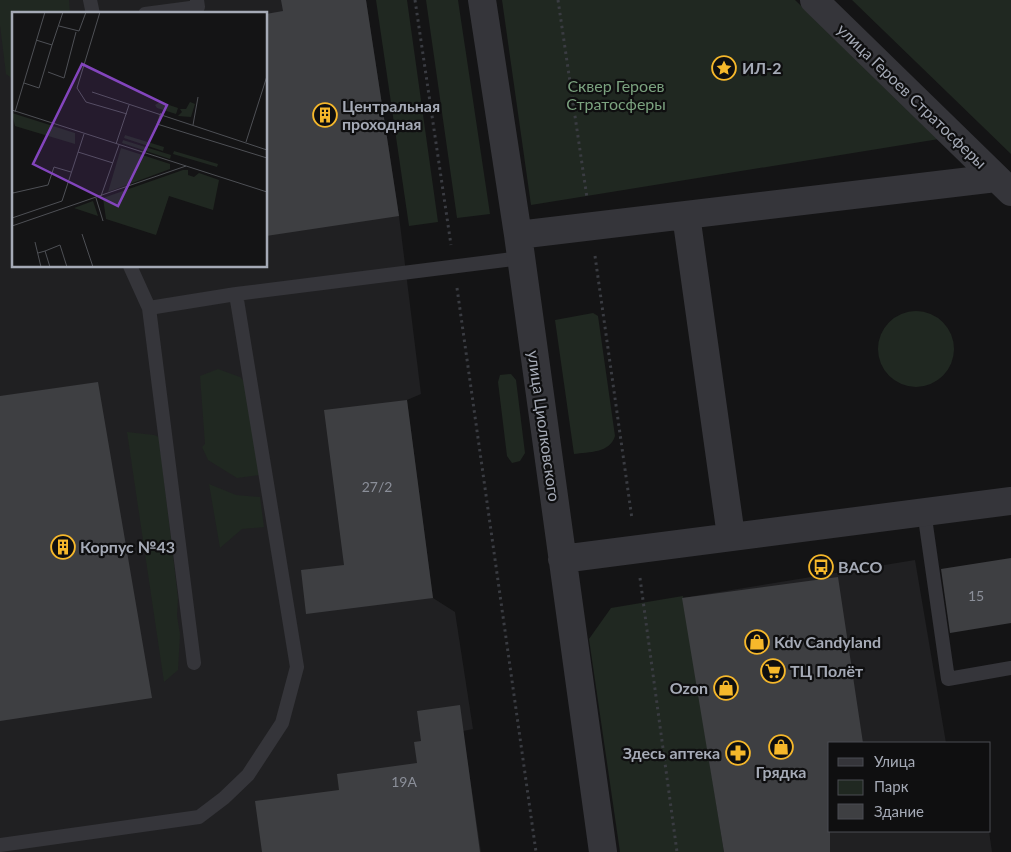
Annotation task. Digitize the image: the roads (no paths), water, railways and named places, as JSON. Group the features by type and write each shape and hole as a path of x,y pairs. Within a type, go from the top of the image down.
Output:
{"street":[{"name":"улица Циолковского","path":"482,0 519,246 603,852"},
{"name":"улица Героев Стратосферы","path":"814,0 1003,185"},
{"path":"519,246 591,226 686,215 1003,185"},
{"path":"686,215 731,536"},
{"path":"562,559 821,524 1011,501"}],"lane":[{"path":"160,12 198,7 197,0"},
{"path":"149,308 236,294 454,266 519,246"},
{"path":"131,268 149,308 194,663"},
{"path":"0,845 199,817 224,798 248,775 282,723 297,667 236,294"},
{"path":"924,511 948,679 1011,668"}],"place":[{"name":"ИЛ-2","path":"724,68"},
{"name":"Центральная проходная","path":"325,115"},
{"name":"Корпус №43","path":"63,547"},
{"name":"ВАСО","path":"821,567"},
{"name":"Kdv Candyland","path":"757,642"},
{"name":"ТЦ Полёт","path":"773,671"},
{"name":"Ozon","path":"726,688"},
{"name":"Грядка","path":"781,747"},
{"name":"Здесь аптека","path":"738,753"}],"park label":[{"name":"Сквер Героев Стратосферы","path":"616,95"}]}
